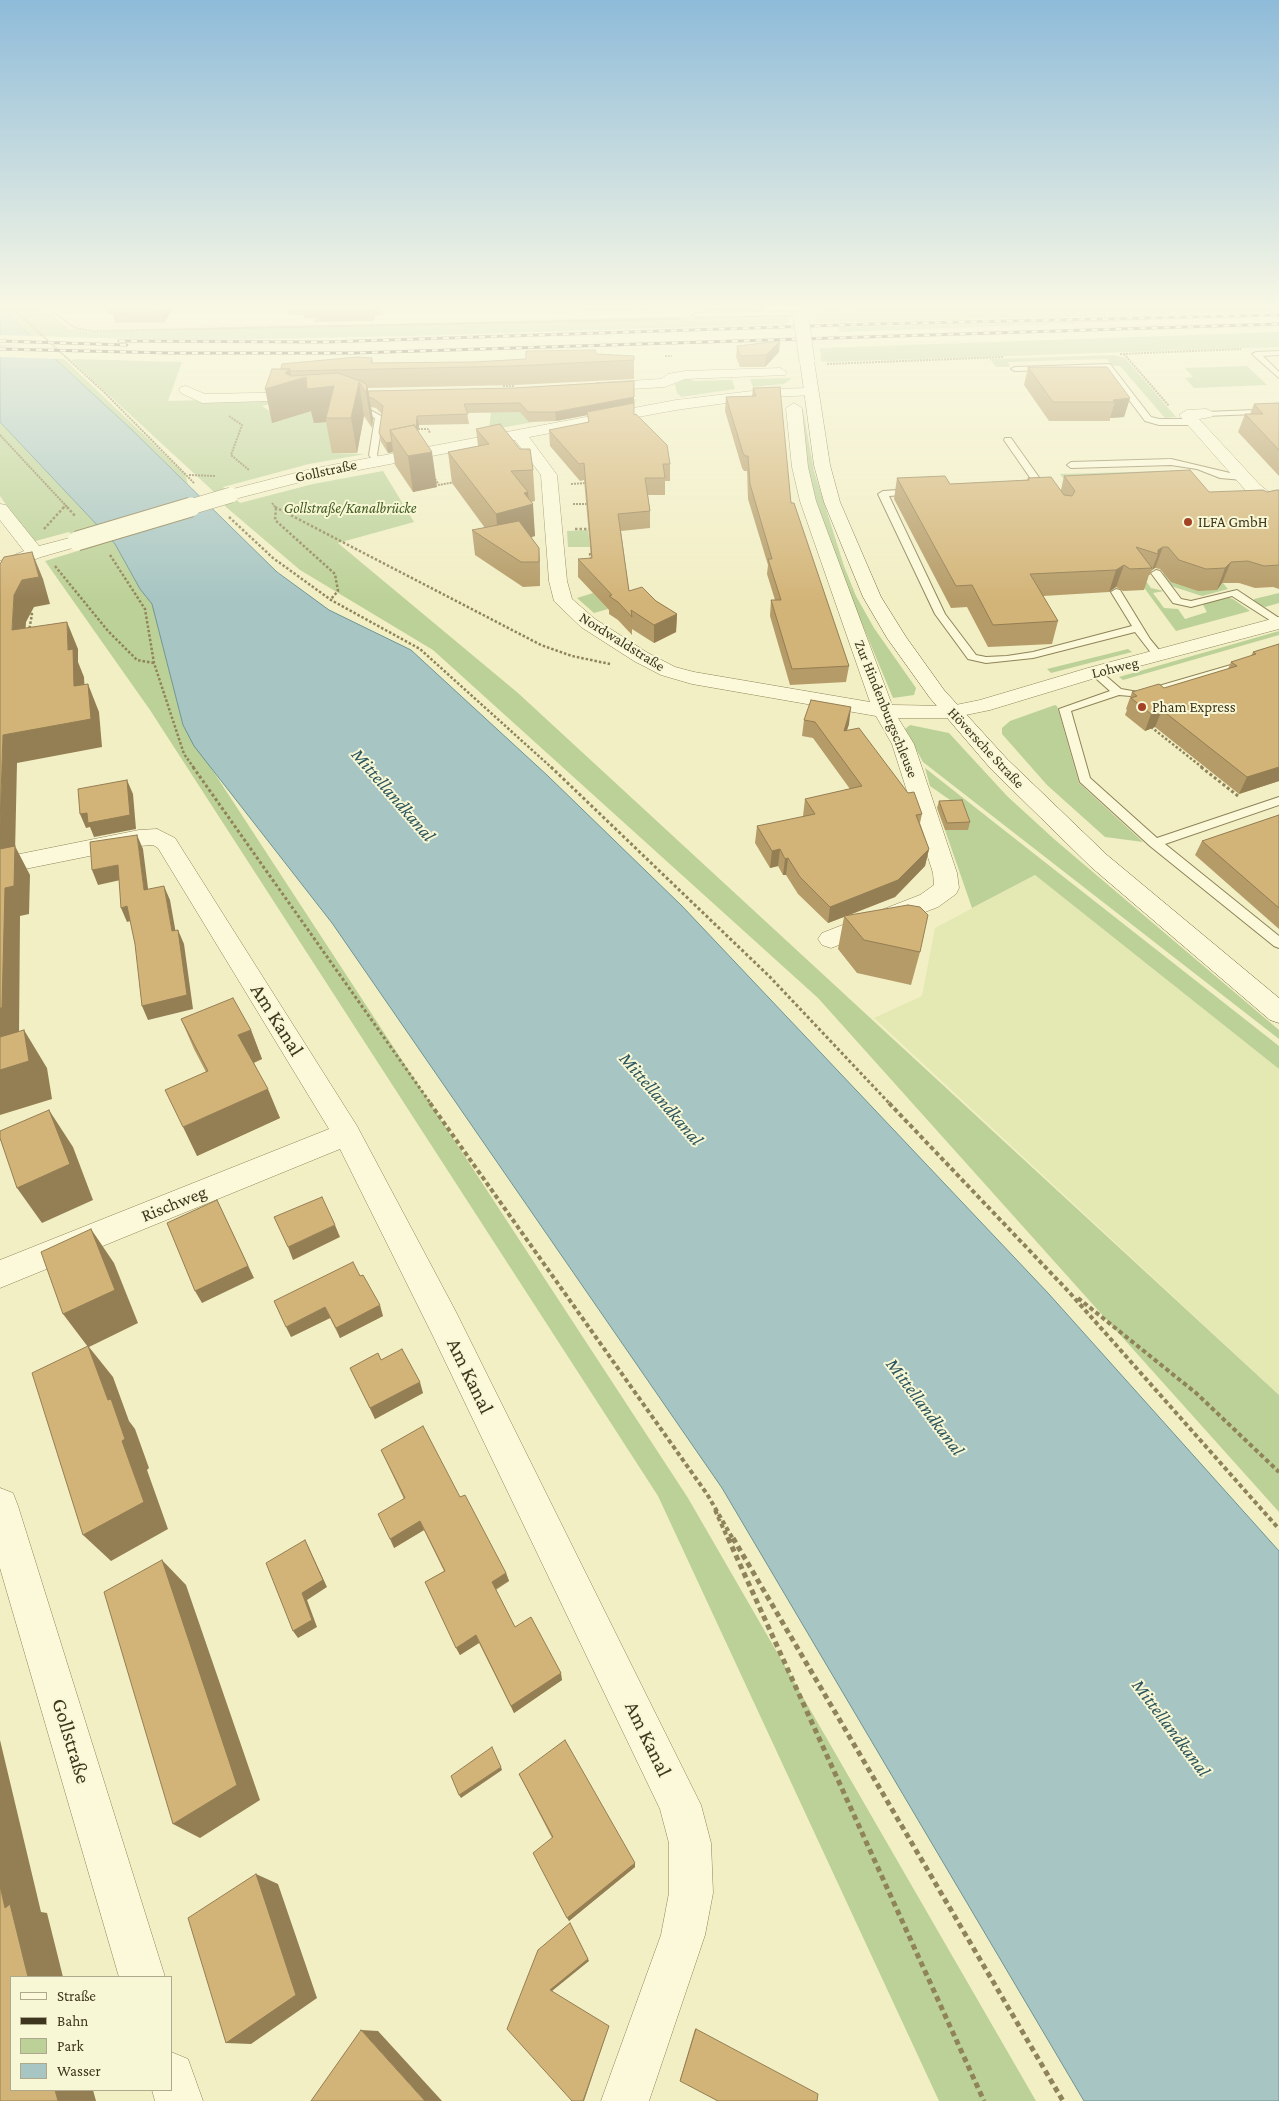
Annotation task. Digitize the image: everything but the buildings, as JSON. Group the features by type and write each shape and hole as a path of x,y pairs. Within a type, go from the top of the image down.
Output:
{"street":[{"name":"Gollstraße","path":"0,568 35,553 76,540 268,484 377,460 676,405"},
{"name":"Höversche Straße","path":"812,405 827,484 861,574 897,638 951,712 1005,771 1099,861 1279,1013"},
{"name":"Zur Hindenburgschleuse","path":"794,408 800,467 808,501 884,711 903,744 945,873 947,888 929,901 831,939"},
{"path":"1200,418 1243,477 1275,501"},
{"name":"Nordwaldstraße","path":"519,434 549,475 556,530 558,581 563,601 588,623 654,665 692,678 884,711 951,712"},
{"path":"0,510 35,553"},
{"name":"Lohweg","path":"951,712 983,706 1095,672 1279,623"},
{"name":"Am Kanal","path":"0,866 150,836 162,838 167,842 347,1134 444,1323 680,1805 690,1843 691,1893 683,1935 625,2101"},
{"name":"Rischweg","path":"0,1274 347,1134"},
{"name":"Gollstraße","path":"0,1506 142,1976"},
{"path":"172,2079 179,2101"}],"lane":[{"path":"358,405 379,416 373,455 377,460"},
{"path":"1137,405 1148,419 1159,422 1279,410"},
{"path":"1008,440 1043,490"},
{"path":"1071,465 1171,462 1199,467 1220,475 1243,477"},
{"path":"1031,488 1048,492 1053,499"},
{"path":"926,492 883,494 940,614 972,657 986,660 1033,655 1138,628"},
{"path":"1156,573 1177,601 1191,604 1233,592 1279,623"},
{"path":"1116,592 1138,628 1159,656"},
{"path":"1279,654 1138,695 1112,694 1064,709 1084,779 1155,843 1279,943"},
{"path":"1095,672 1112,694"},
{"path":"1155,843 1279,801"}],"path":[{"path":"117,405 201,489"},
{"path":"211,405 242,425 231,455 268,484"},
{"path":"1169,405 1173,410"},
{"path":"431,478 434,478 439,485 462,480"},
{"path":"570,484 588,483"},
{"path":"554,507 598,503"},
{"path":"40,534 66,505"},
{"path":"331,600 338,591 335,574 275,520 276,508 541,645 572,656 626,666 654,665"},
{"path":"229,517 272,558 331,600 420,648 570,784 769,976 1069,1292 1279,1529"},
{"path":"556,530 598,529"},
{"path":"590,552 591,561"},
{"path":"53,564 108,631 137,660 154,663"},
{"path":"145,609 154,663 184,754 707,1494 1063,2101"},
{"path":"24,614 32,614 29,620 29,633"},
{"path":"1112,694 1254,809"},
{"path":"1069,1292 1196,1393 1279,1472"},
{"path":"707,1494 984,2101"}],"green space":[{"path":"104,405 112,405 185,474 188,484"},
{"name":"Gollstraße/Kanalbrücke","path":"120,405 265,405 262,406 283,420 312,406 338,421 333,453 365,454 309,464 223,487 240,503 313,484 383,471 414,522 338,543 518,693 1279,1395 1279,1512 818,998 433,650 300,570 226,507 212,490"},
{"path":"569,405 628,405 489,430 491,412"},
{"path":"1154,405 1166,405 1176,417 1165,418"},
{"path":"799,407 803,410 814,471 844,566 856,596 874,628 916,688 914,695 893,698 850,595 808,476"},
{"path":"0,422 115,544 140,589 152,604 183,725 688,1498 1036,2101 939,2101 658,1496 150,710 45,561 84,549 69,532 32,542 0,496"},
{"path":"1166,471 1169,474 1135,566 1151,588 1164,591 1153,593 1164,608 1178,609 1185,619 1207,612 1203,605 1205,603 1226,597 1233,599 1250,611 1176,631 1060,474"},
{"path":"588,530 590,547 568,547 567,531"},
{"path":"1164,572 1223,583 1228,589 1202,596 1171,586 1163,575"},
{"path":"593,593 608,609 594,613 577,598"},
{"path":"1279,593 1279,603 1265,607 1254,602 1254,599"},
{"path":"1279,631 1279,635 1123,680 1119,677"},
{"path":"1128,649 1132,652 1051,673 1047,669"},
{"path":"1055,705 1057,706 1079,783 1143,842 1105,837 1047,785 1002,734 1002,728 1010,721"},
{"path":"910,725 949,733 1007,796 1054,839 1279,1030 1279,1039 923,762 905,729"},
{"path":"925,768 1279,1046 1279,1069 1035,875 972,908 945,830 968,829 960,807 930,786"},
{"path":"1035,875 1279,1069 1279,1395 874,1018 922,996 935,928"}],"water":[{"name":"Mittellandkanal","path":"0,405 105,405 277,572 329,610 411,650 548,776 682,906 1048,1293 1279,1551 1279,2101 1084,2101 722,1488 332,923 194,746 183,725 152,604 140,589 115,544 0,422"}],"place":[{"name":"ILFA GmbH","path":"1188,522"},
{"name":"Pham Express","path":"1142,707"}]}
